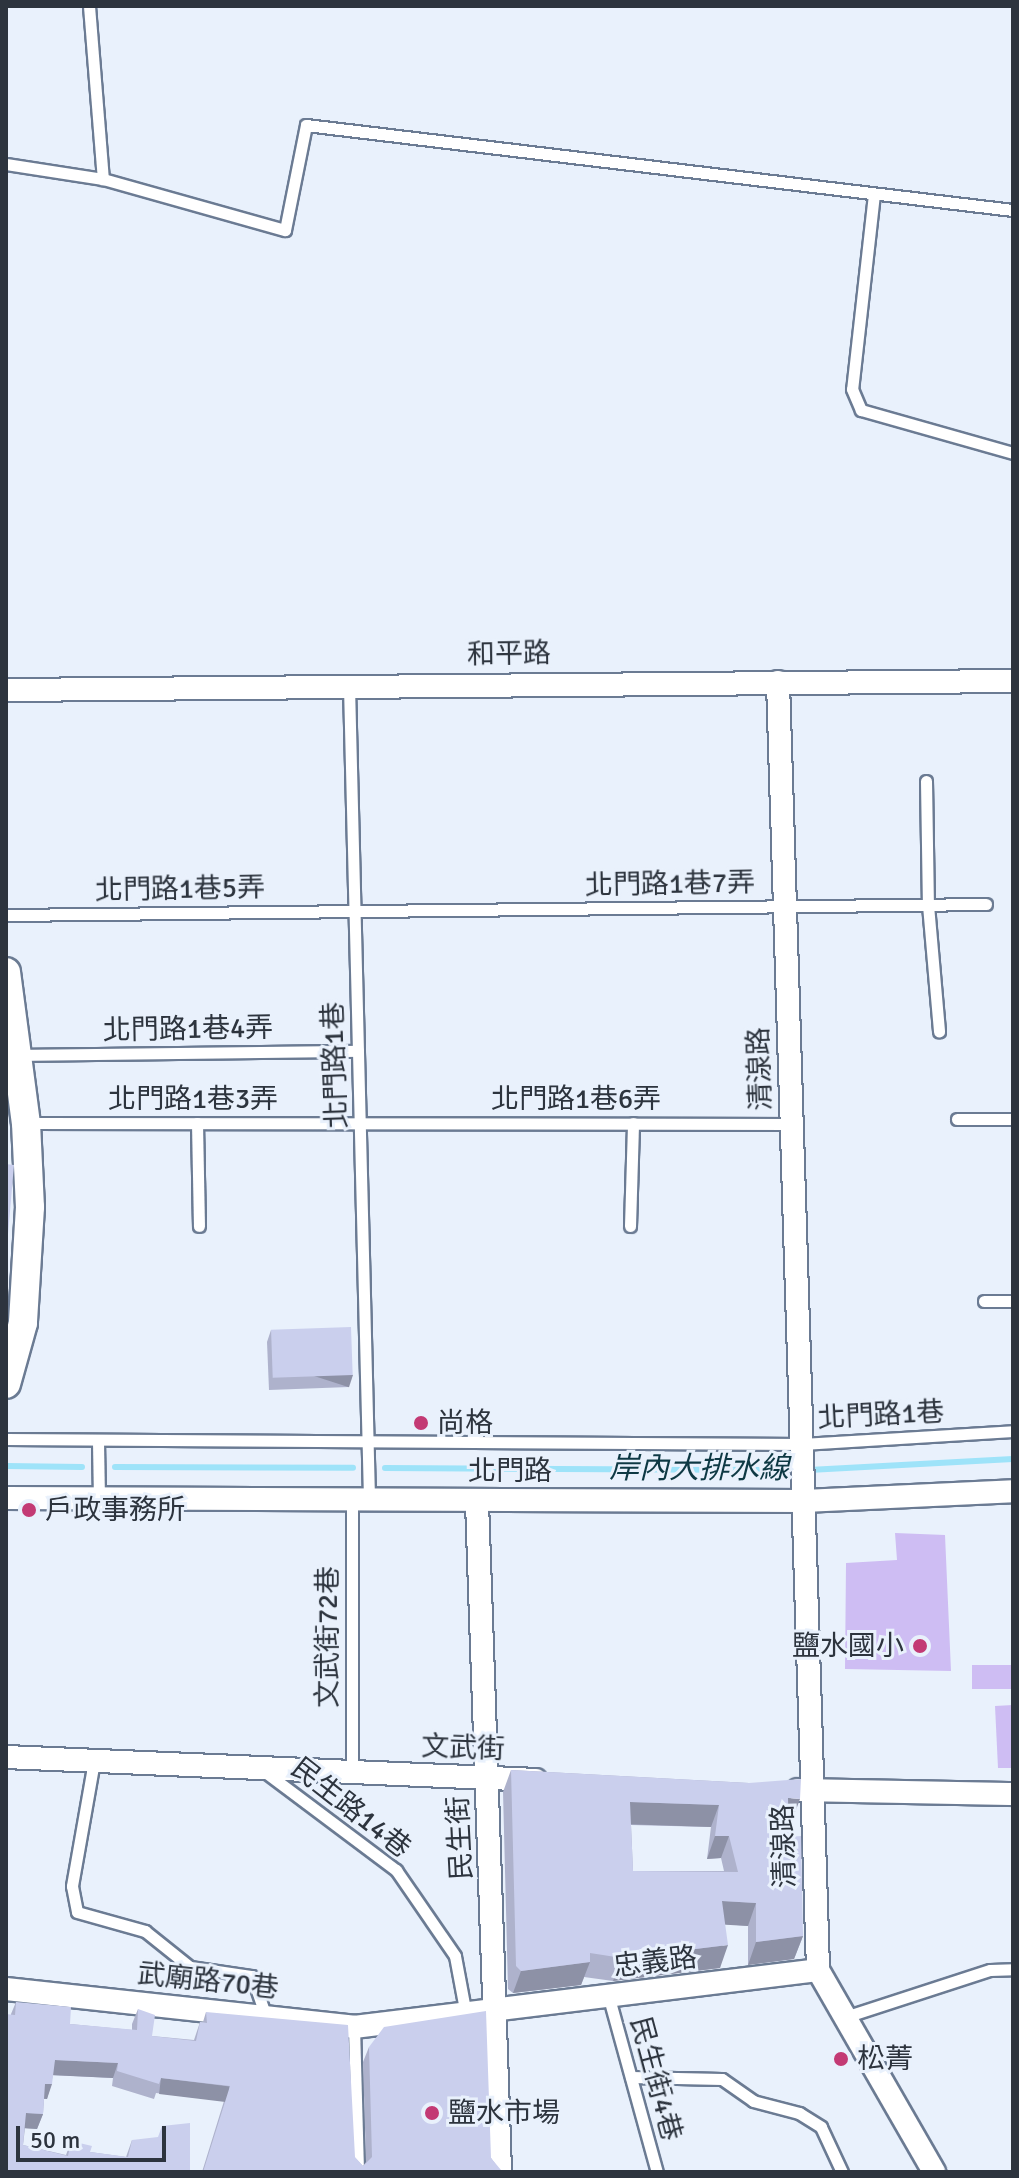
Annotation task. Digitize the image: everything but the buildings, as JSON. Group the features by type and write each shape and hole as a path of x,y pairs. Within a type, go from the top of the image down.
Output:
{"street":[{"name":"和平路","path":"6,690 1013,681"},
{"name":"清湶路","path":"778,682 818,1970 934,2172"},
{"path":"6,972 26,1123 30,1207 23,1323 6,1384"},
{"name":"北門路","path":"6,1498 477,1502 1013,1491"},
{"name":"民生街","path":"477,1502 499,2010 500,2172"},
{"name":"文武街","path":"6,1757 565,1782"},
{"path":"782,1789 1013,1794"},
{"name":"忠義路","path":"499,2010 818,1970"},
{"name":"武廟路70巷","path":"6,1989 354,2027 499,2010"}],"lane":[{"path":"89,6 103,179"},
{"path":"6,164 103,179 285,230 306,125 1013,210"},
{"path":"874,194 852,389 861,410 1013,453"},
{"name":"北門路1巷","path":"349,686 369,1442 361,1500"},
{"path":"926,781 928,905 939,1032"},
{"name":"北門路1巷7弄","path":"355,912 986,904"},
{"name":"北門路1巷5弄","path":"6,915 355,912"},
{"name":"北門路1巷4弄","path":"18,1055 358,1051"},
{"path":"957,1119 1013,1119"},
{"name":"北門路1巷3弄","path":"26,1123 360,1123"},
{"path":"197,1123 199,1226"},
{"name":"北門路1巷6弄","path":"360,1123 792,1124"},
{"path":"630,1226 633,1123"},
{"path":"984,1301 1013,1301"},
{"name":"北門路1巷","path":"6,1439 803,1449 1013,1431"},
{"path":"98,1442 99,1500"},
{"name":"文武街72巷","path":"352,1773 361,1500"},
{"path":"94,1761 72,1886 77,1912 145,1931 190,1967 252,1976 266,2017"},
{"name":"民生路14巷","path":"262,1769 396,1870 455,1956 466,2015"},
{"path":"845,2017 990,1970 1013,1969"},
{"name":"民生街4巷","path":"609,1998 657,2172"},
{"path":"354,2027 358,2172"},
{"path":"631,2077 722,2079 753,2101 799,2113 821,2127 842,2172"}],"shaded area":[{"path":"895,1533 945,1535 951,1671 845,1669 846,1563 897,1560"},
{"path":"972,1665 1013,1665 1013,1689 972,1689"},
{"path":"1013,1705 1013,1768 998,1768 995,1706"}],"waterway":[{"name":"岸內大排水線","path":"809,1470 1013,1459"},
{"name":"岸內大排水線","path":"6,1466 82,1467"},
{"name":"岸內大排水線","path":"115,1467 353,1468"},
{"name":"岸內大排水線","path":"385,1468 798,1470"}],"place":[{"name":"尚格","path":"421,1423"},
{"name":"戶政事務所","path":"29,1510"},
{"name":"鹽水國小","path":"920,1646"},
{"name":"松菁","path":"841,2059"},
{"name":"鹽水市場","path":"432,2113"}]}
